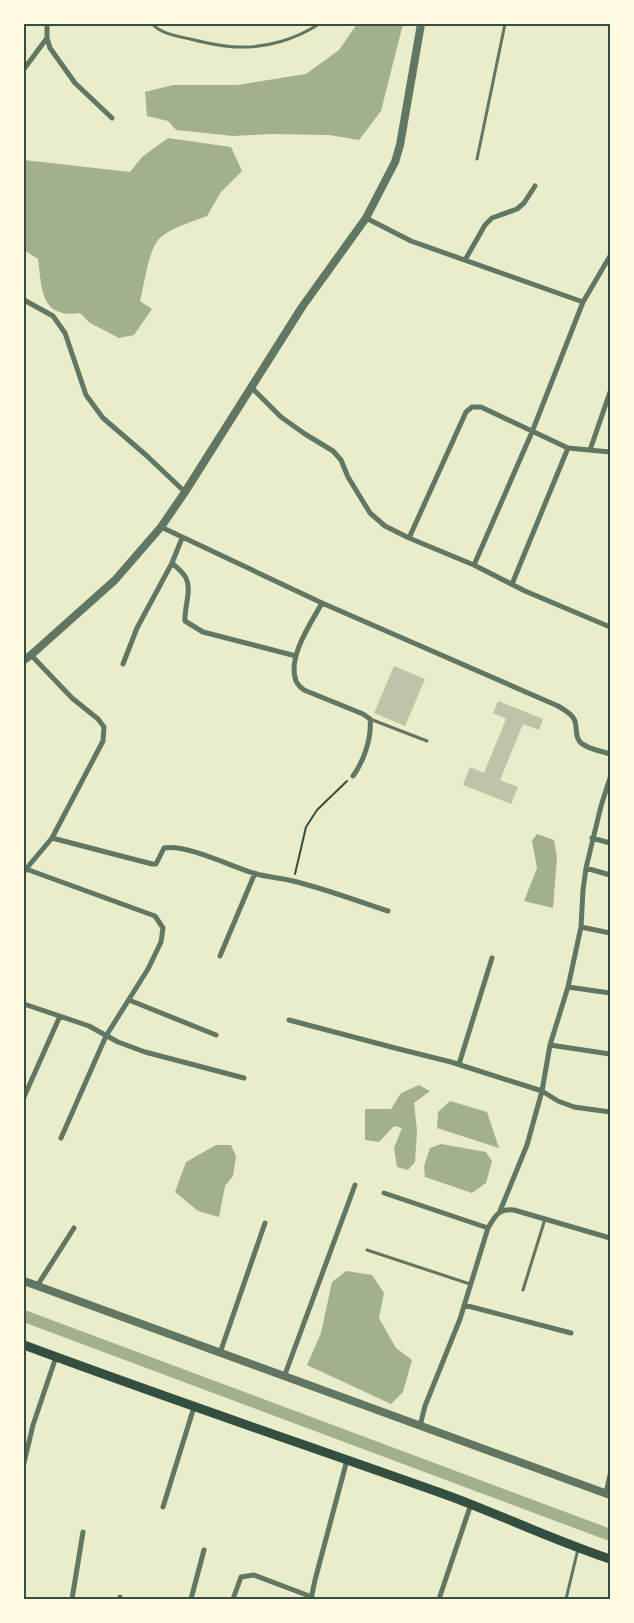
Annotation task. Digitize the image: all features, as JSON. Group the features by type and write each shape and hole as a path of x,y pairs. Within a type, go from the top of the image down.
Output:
{"main road":[{"path":"24,1345 471,1504 578,1548 610,1559"}],"street":[{"path":"47,24 47,38 50,48 75,83 112,118"},
{"path":"24,660 32,655 115,580 161,527 302,307 366,218 395,162 400,145 421,24"},
{"path":"24,69 47,38"},
{"path":"465,260 484,224 492,218 517,209 524,203 535,186"},
{"path":"366,218 411,241 583,302"},
{"path":"474,566 532,432 583,302 610,256"},
{"path":"24,300 54,316 65,333 86,395 103,418 185,492"},
{"path":"251,387 281,417 333,451 341,460 348,477 370,513 385,526 525,591 610,627"},
{"path":"590,450 610,392"},
{"path":"409,538 466,412 472,407 481,407 568,448 604,453 610,452"},
{"path":"512,584 568,448"},
{"path":"161,527 322,603 558,706 573,716 576,724 576,736 579,741 610,754"},
{"path":"123,664 141,620 172,563 182,538"},
{"path":"172,563 185,577 189,587 184,613 185,621 203,632 296,656"},
{"path":"322,603 296,656 296,683 304,690 363,714 370,719 369,739 358,769 353,776"},
{"path":"32,655 72,698 98,719 104,727 103,741 52,838 25,871 155,916 163,928 161,942 129,1000 106,1036 61,1138"},
{"path":"500,1211 527,1146 542,1091 550,1045 568,987 581,927 583,890 592,838 610,778"},
{"path":"52,838 152,864 156,864 160,860 164,848 175,848 217,859 255,874 294,881 388,911"},
{"path":"592,838 610,843"},
{"path":"586,868 610,875"},
{"path":"220,956 255,874"},
{"path":"581,927 610,933"},
{"path":"459,1064 492,958"},
{"path":"568,987 610,993"},
{"path":"129,1000 216,1035"},
{"path":"24,1004 89,1026 118,1042 145,1052 244,1078"},
{"path":"24,1098 60,1016"},
{"path":"288,1020 459,1064 542,1091 558,1102 574,1107 610,1112"},
{"path":"550,1045 610,1054"},
{"path":"284,1377 355,1185"},
{"path":"384,1193 488,1228"},
{"path":"420,1426 464,1305 488,1228 494,1216 500,1211 514,1210 610,1238"},
{"path":"220,1353 265,1223"},
{"path":"37,1286 74,1228"},
{"path":"24,1281 608,1494 610,1475"},
{"path":"464,1305 571,1333"},
{"path":"24,1463 33,1425 56,1357"},
{"path":"162,1507 194,1407"},
{"path":"233,1599 241,1577 254,1575 311,1598 347,1460"},
{"path":"439,1599 471,1504"},
{"path":"72,1599 83,1532"},
{"path":"191,1599 204,1550"}],"lane":[{"path":"152,24 159,31 178,37 239,48 272,44 307,32 319,24"},
{"path":"477,159 504,24"},
{"path":"370,719 428,741"},
{"path":"523,1290 545,1219"},
{"path":"367,1250 470,1284"},
{"path":"566,1599 578,1548"}],"path":[{"path":"294,881 306,827 317,810 353,776"}],"shaded area":[{"path":"357,24 403,24 381,111 359,140 329,135 271,134 233,136 176,130 168,121 147,116 145,92 173,85 237,85 306,74 339,50"},
{"path":"168,138 231,147 242,171 221,192 207,216 174,229 158,240 149,261 140,301 152,309 134,335 119,338 90,323 80,313 67,314 57,311 50,306 46,299 42,290 38,259 24,250 24,160 130,172 142,157"},
{"path":"537,834 554,840 557,858 553,908 524,901 537,868 532,841"},
{"path":"419,1085 430,1091 414,1103 417,1130 415,1162 408,1170 397,1167 394,1148 402,1128 394,1126 379,1142 365,1140 365,1109 391,1109 401,1093"},
{"path":"450,1101 487,1112 499,1148 437,1128 438,1112"},
{"path":"441,1144 486,1152 492,1161 486,1183 472,1193 425,1177 424,1166 430,1148"},
{"path":"216,1145 231,1145 236,1156 233,1176 225,1186 219,1217 198,1211 175,1192 186,1162"},
{"path":"346,1271 372,1275 384,1293 379,1318 396,1348 412,1360 403,1392 391,1404 307,1365 321,1333 332,1282"}],"building":[{"path":"394,666 425,679 405,726 374,713"},
{"path":"498,701 543,719 539,730 523,724 500,780 518,787 511,804 463,785 470,767 484,773 506,719 493,713"}],"waterway":[{"path":"24,1316 610,1535"}]}
